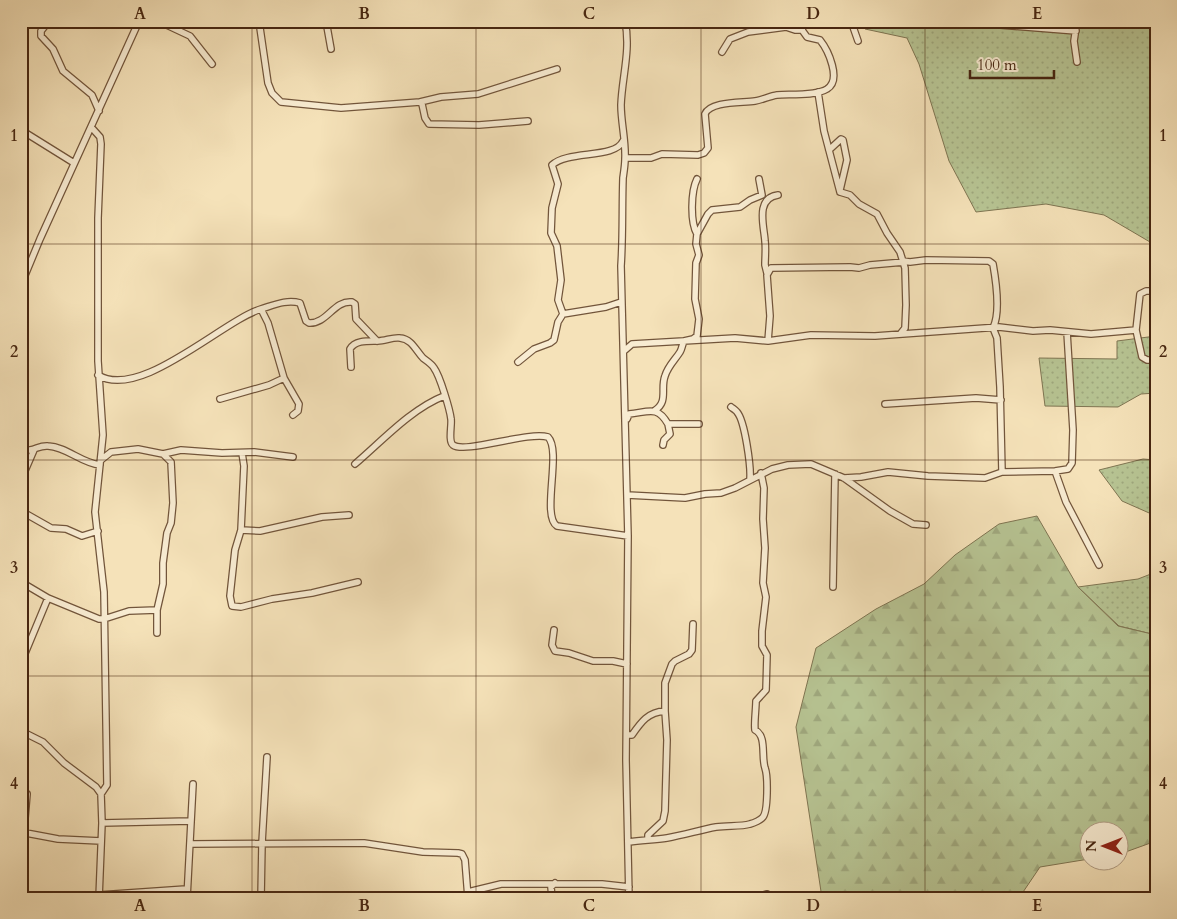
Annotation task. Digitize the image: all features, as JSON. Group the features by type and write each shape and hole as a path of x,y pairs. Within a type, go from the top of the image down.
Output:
{"street":[{"path":"50,21 40,31 41,36 53,48 63,71 92,95 99,111"},
{"path":"21,285 24,273 139,21"},
{"path":"158,21 190,36 212,64"},
{"path":"259,21 268,83 272,93 282,102 341,108 420,102 441,97 478,94 557,69"},
{"path":"326,21 331,50"},
{"path":"626,21 627,58 622,84 621,106 626,158 623,183 621,302 624,338 628,536 626,760 629,898"},
{"path":"802,30 805,21"},
{"path":"851,21 858,41"},
{"path":"977,21 988,24 1076,31"},
{"path":"1077,21 1074,53 1077,62"},
{"path":"722,52 730,39 748,32 786,27 802,30"},
{"path":"626,158 651,158 662,154 704,153 708,148 704,114 712,106 776,96 818,92 827,89 830,86 833,66 820,40 807,36 802,30"},
{"path":"818,92 822,123 833,172 840,192"},
{"path":"420,102 429,124 479,126 528,121"},
{"path":"91,127 100,137 101,144 98,218 98,376 102,446 95,512 104,592 107,785 101,794"},
{"path":"21,130 74,163"},
{"path":"518,362 534,349 554,340 562,314 558,300 561,280 557,246 551,233 552,208 558,184 552,165 560,159 603,152 619,147 624,139"},
{"path":"829,150 838,141 843,140 847,160 840,192"},
{"path":"759,178 764,204 765,265 770,316 768,341"},
{"path":"697,180 694,186 692,214 697,234"},
{"path":"840,192 850,195 859,204 877,214 887,233 899,248 905,263 906,324 901,333"},
{"path":"684,341 697,336 699,328 695,299 696,263 699,255 696,244 697,234 712,210 740,207 762,195"},
{"path":"764,204 770,197 778,195"},
{"path":"767,273 774,267 859,268 870,265 926,260 991,262 996,289 1002,472"},
{"path":"1156,291 1146,291 1140,294 1136,330 1142,357 1147,360 1156,360"},
{"path":"98,376 106,380 126,379 166,365 187,354 237,320 250,313 279,303 296,301 300,303 306,321 308,324 312,324 326,317 343,302 352,302 355,304 356,319 377,341"},
{"path":"562,314 606,307 621,302"},
{"path":"261,309 268,323 284,378 299,404 298,411 293,415"},
{"path":"624,351 632,344 735,338 768,341 811,335 875,336 996,326 1034,332 1050,330 1099,334 1136,330"},
{"path":"844,478 888,472 928,476 985,478 1002,472 1068,469 1072,463 1072,397 1067,332"},
{"path":"351,367 351,346 358,342 400,338 411,343 436,370 450,413 451,442 453,445 457,447 478,446 514,438 543,435 551,439 552,480 550,515 553,524 628,536"},
{"path":"624,338 632,344"},
{"path":"654,411 658,409 664,400 664,377 680,352 684,341"},
{"path":"220,399 260,388 284,378"},
{"path":"99,386 106,380"},
{"path":"355,464 412,414 432,401 444,396"},
{"path":"885,404 976,398 1001,400"},
{"path":"731,407 737,412 742,421 750,458 750,479"},
{"path":"626,429 629,414 659,412 668,424 670,434 662,445"},
{"path":"668,424 699,424"},
{"path":"21,449 34,450 48,446 67,452 90,464 101,462 111,452 138,449 163,454 181,450 222,454 261,452 293,457"},
{"path":"102,446 111,452"},
{"path":"21,480 34,450"},
{"path":"157,633 157,610 163,584 163,563 173,503 171,462 173,452"},
{"path":"242,453 244,466 241,530 235,550 230,596 232,606 236,608 358,582"},
{"path":"163,454 171,462"},
{"path":"627,494 685,498 722,493 761,474 788,465 802,463 811,464 844,478 898,515 916,525 926,525"},
{"path":"1055,471 1066,502 1099,565"},
{"path":"629,842 669,837 724,826 750,824 763,818 767,808 766,789 768,774 762,760 760,732 755,730 754,725 756,720 756,701 766,690 767,654 762,646 766,597 763,583 765,548 763,519 764,488 761,474"},
{"path":"833,587 835,570 835,474"},
{"path":"21,512 51,528 66,529 82,536 98,531"},
{"path":"241,530 260,531 322,517 349,515"},
{"path":"21,582 48,598 94,618 104,619 129,611 157,610"},
{"path":"21,663 48,598"},
{"path":"648,840 648,835 662,821 665,812 667,740 665,683 672,664 689,654 692,650 694,624"},
{"path":"554,630 552,645 555,651 593,661 613,661 627,664"},
{"path":"627,735 632,735 644,719 657,711 665,710"},
{"path":"21,730 43,742 64,763 96,787 101,794 102,824 99,896 186,890"},
{"path":"261,898 266,757"},
{"path":"186,898 191,844 190,821 193,784"},
{"path":"96,787 107,785"},
{"path":"27,794 24,830 26,833 58,839 101,841"},
{"path":"102,824 190,821"},
{"path":"191,844 364,843 423,852 458,852 462,854 465,860 468,895 501,884 602,884 629,887"},
{"path":"552,898 551,887 555,883"},
{"path":"751,898 766,894"}],"green space":[{"path":"863,21 1156,21 1156,272 1150,242 1104,215 1046,204 976,212 949,161 919,64 907,38 865,29"},
{"path":"1156,336 1156,393 1141,394 1118,407 1045,406 1039,358 1117,359 1117,341"},
{"path":"1143,459 1156,460 1156,516 1122,501 1099,470"},
{"path":"1037,516 1078,587 1118,626 1156,635 1156,841 1130,850 1130,822 1080,822 1080,860 1040,867 1019,898 822,898 796,727 816,648 876,609 924,584 955,555 999,524"},
{"path":"1156,572 1156,635 1119,626 1078,587 1138,579"}]}
